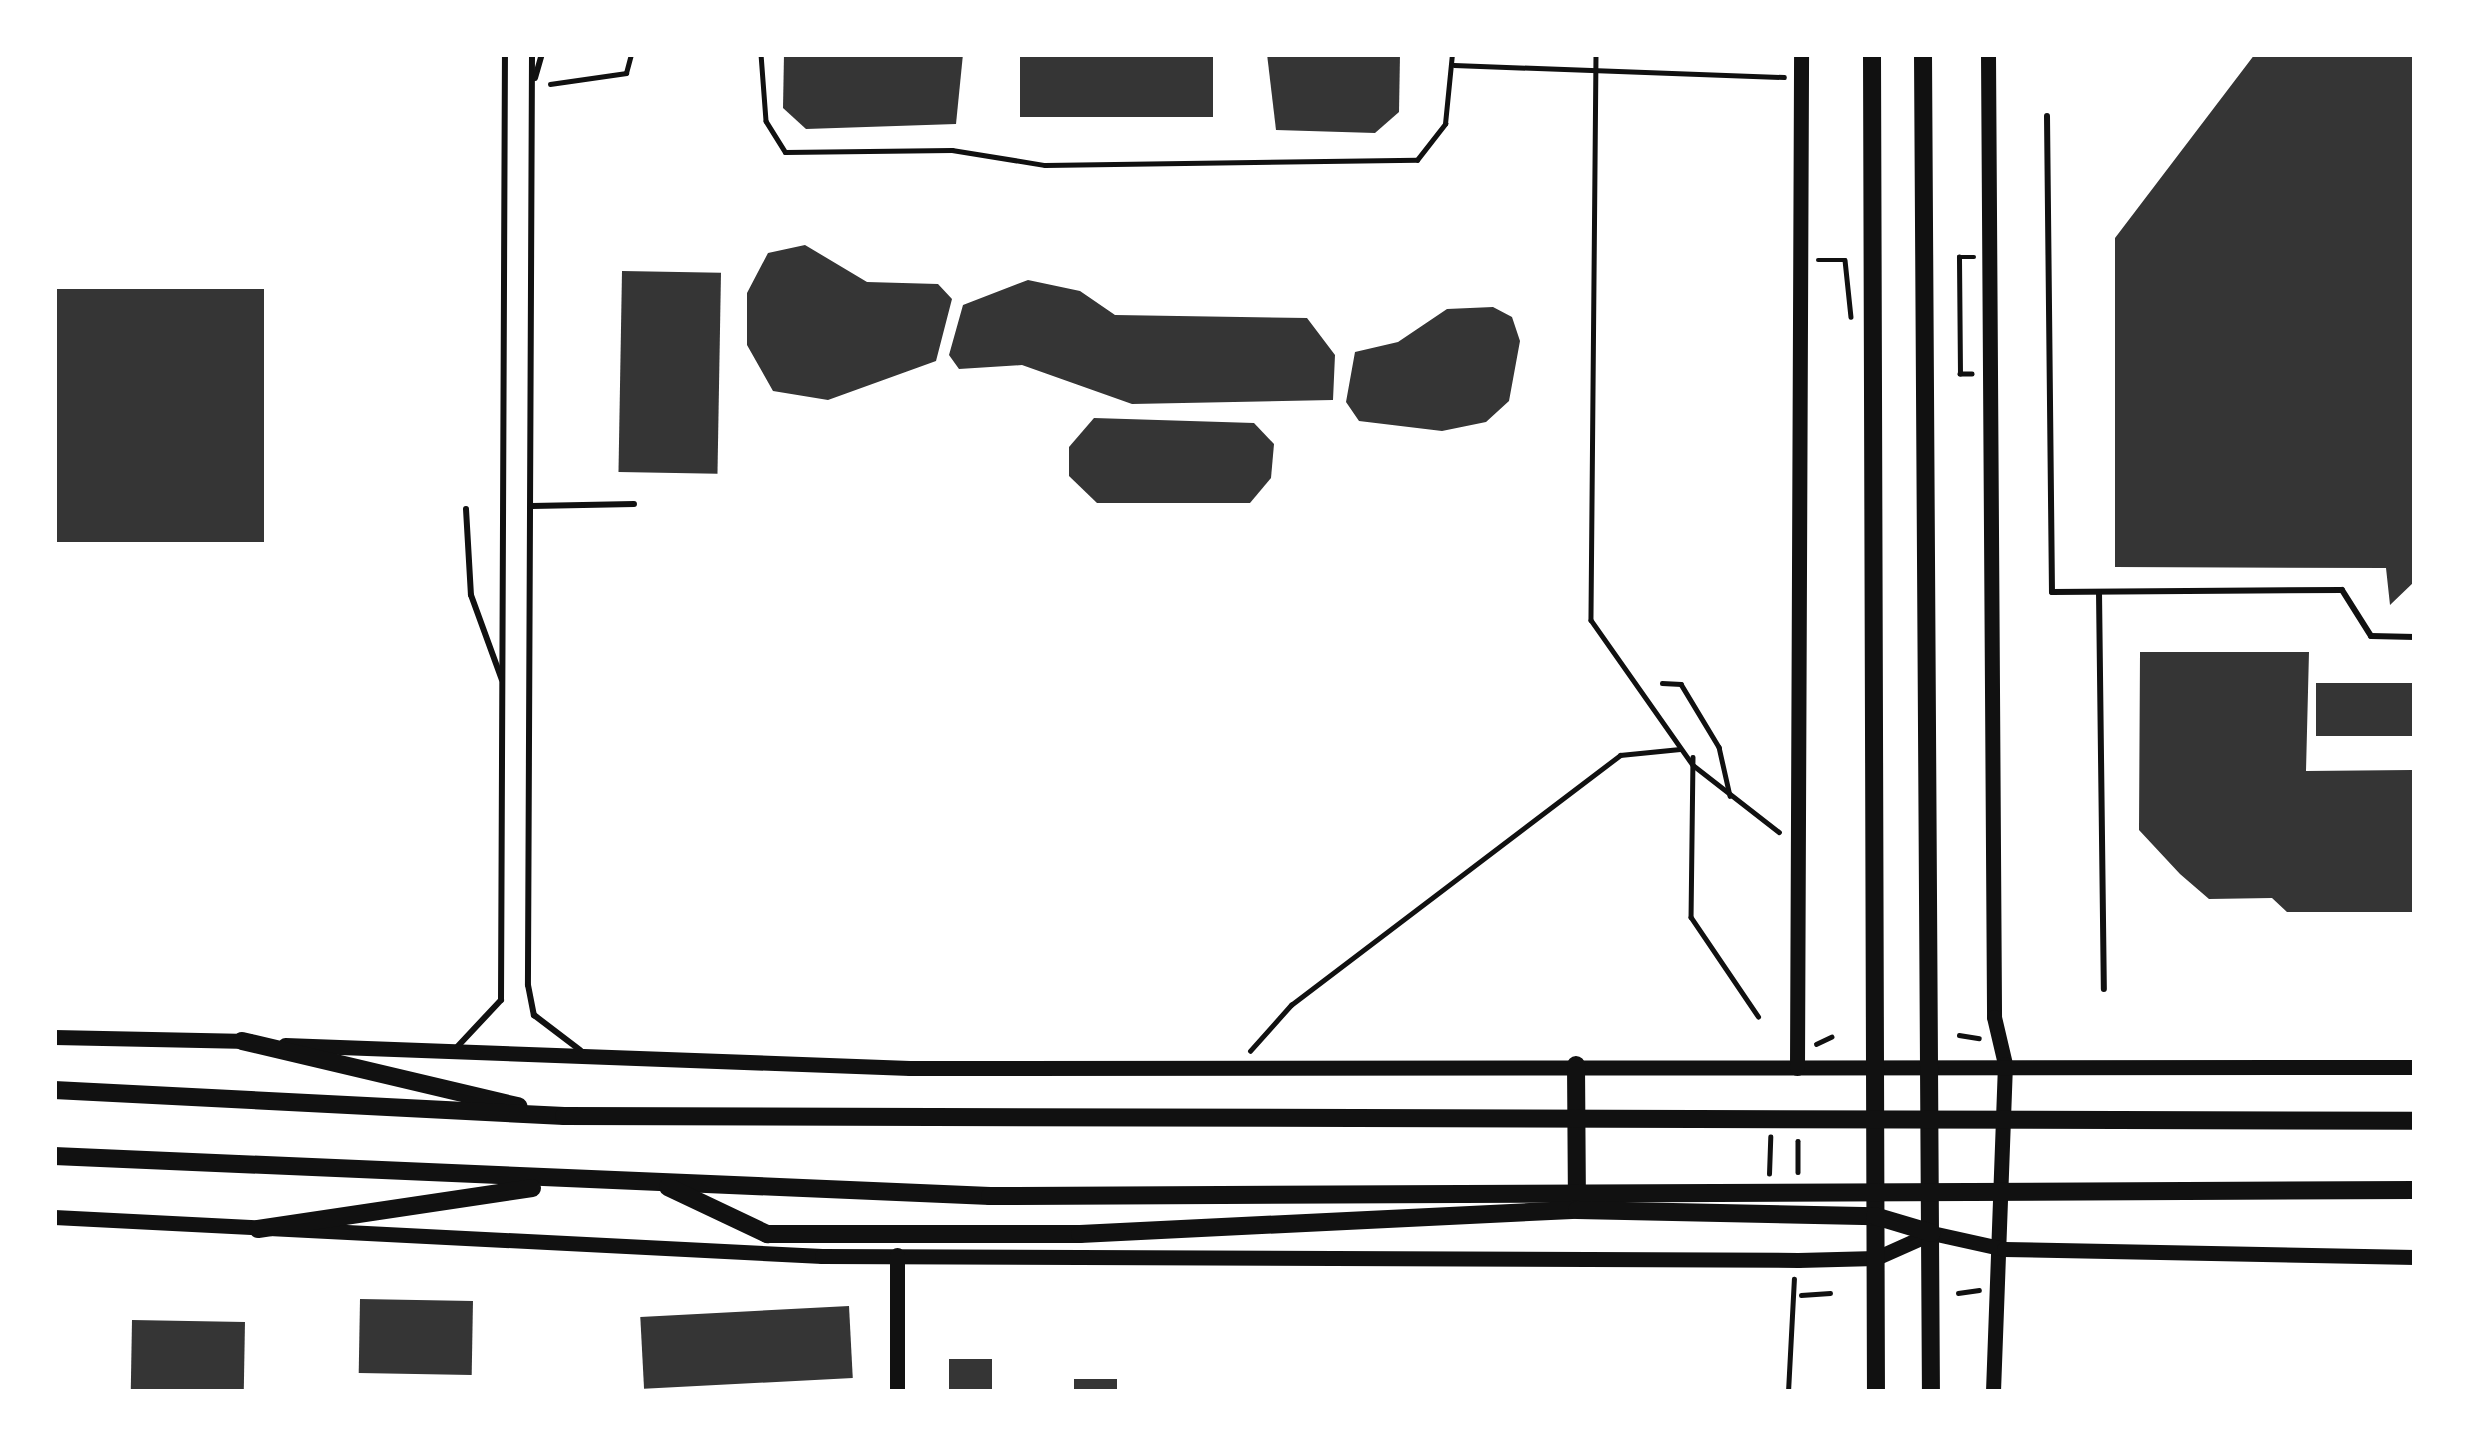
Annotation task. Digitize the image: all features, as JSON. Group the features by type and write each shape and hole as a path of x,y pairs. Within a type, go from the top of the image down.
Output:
{"highway":[{"path":"1872,54 1876,1392"},
{"path":"1923,54 1931,1392"},
{"path":"242,1041 564,1116"},
{"path":"1576,1066 1577,1210"},
{"path":"54,1090 564,1116 2415,1120"},
{"path":"54,1156 570,1182 990,1196 2415,1190"},
{"path":"258,1229 570,1182"},
{"path":"664,1185 767,1234 1080,1234 1577,1210 1875,1216 1932,1233"}],"street":[{"path":"1797,1068 1801,54"},
{"path":"1988,54 1994,1017 2005,1064 2004,1249 1994,1392"},
{"path":"54,1037 242,1041 437,1058 623,1064 1235,1069 2005,1064 2415,1067"},
{"path":"54,1216 897,1255 1876,1258 1932,1233 2004,1249 2415,1257"},
{"path":"897,1255 897,1392"}],"lane":[{"path":"437,1058 475,1036 501,1000 505,54"},
{"path":"532,54 528,985 551,1034 623,1064"},
{"path":"532,87 542,54"},
{"path":"2047,116 2052,592 2342,590 2372,636 2415,637"},
{"path":"532,506 634,504"},
{"path":"466,509 471,596 505,687"},
{"path":"2099,592 2104,989"}],"path":[{"path":"532,87 626,73 631,54"},
{"path":"761,54 766,121 784,152 952,150 1045,165 1417,160 1445,124 1452,54"},
{"path":"1596,54 1591,620 1693,761 1730,796 1798,846"},
{"path":"1454,65 1801,78"},
{"path":"1959,256 1960,374"},
{"path":"1799,259 1845,260"},
{"path":"1662,683 1682,684 1718,747 1730,796"},
{"path":"1235,1069 1291,1005 1620,755 1682,748"},
{"path":"1693,761 1691,916 1758,1016"},
{"path":"1959,1035 1983,1035"},
{"path":"1768,1181 1771,1113"},
{"path":"1801,1295 1830,1293"},
{"path":"1958,1293 1983,1293"}],"building":[{"path":"784,54 963,54 956,124 806,129 783,108"},
{"path":"1020,54 1213,54 1213,117 1020,117"},
{"path":"1267,54 1400,54 1399,112 1375,133 1276,130"},
{"path":"2255,54 2415,54 2415,581 2390,605 2386,568 2115,567 2115,238"},
{"path":"805,245 867,282 938,284 952,299 936,361 828,400 773,391 747,345 747,293 768,253"},
{"path":"622,271 721,273 717,474 618,472"},
{"path":"1028,280 1080,291 1115,315 1307,318 1335,355 1333,400 1132,404 1022,365 959,369 949,355 963,305"},
{"path":"54,289 264,289 264,542 54,542"},
{"path":"1493,307 1512,317 1520,341 1509,401 1486,422 1442,431 1359,421 1346,402 1355,352 1398,342 1447,309"},
{"path":"1094,418 1254,423 1274,444 1271,478 1250,503 1097,503 1069,476 1069,447"},
{"path":"2140,652 2309,652 2306,771 2412,770 2412,912 2287,912 2272,898 2209,899 2180,874 2139,830"},
{"path":"2316,683 2415,683 2415,736 2316,736"},
{"path":"360,1299 473,1301 472,1375 359,1373"},
{"path":"849,1306 853,1378 644,1389 640,1317"},
{"path":"132,1320 245,1322 244,1392 131,1392"},
{"path":"949,1359 992,1359 992,1392 949,1392"},
{"path":"1074,1379 1117,1379 1117,1392 1074,1392"}]}
